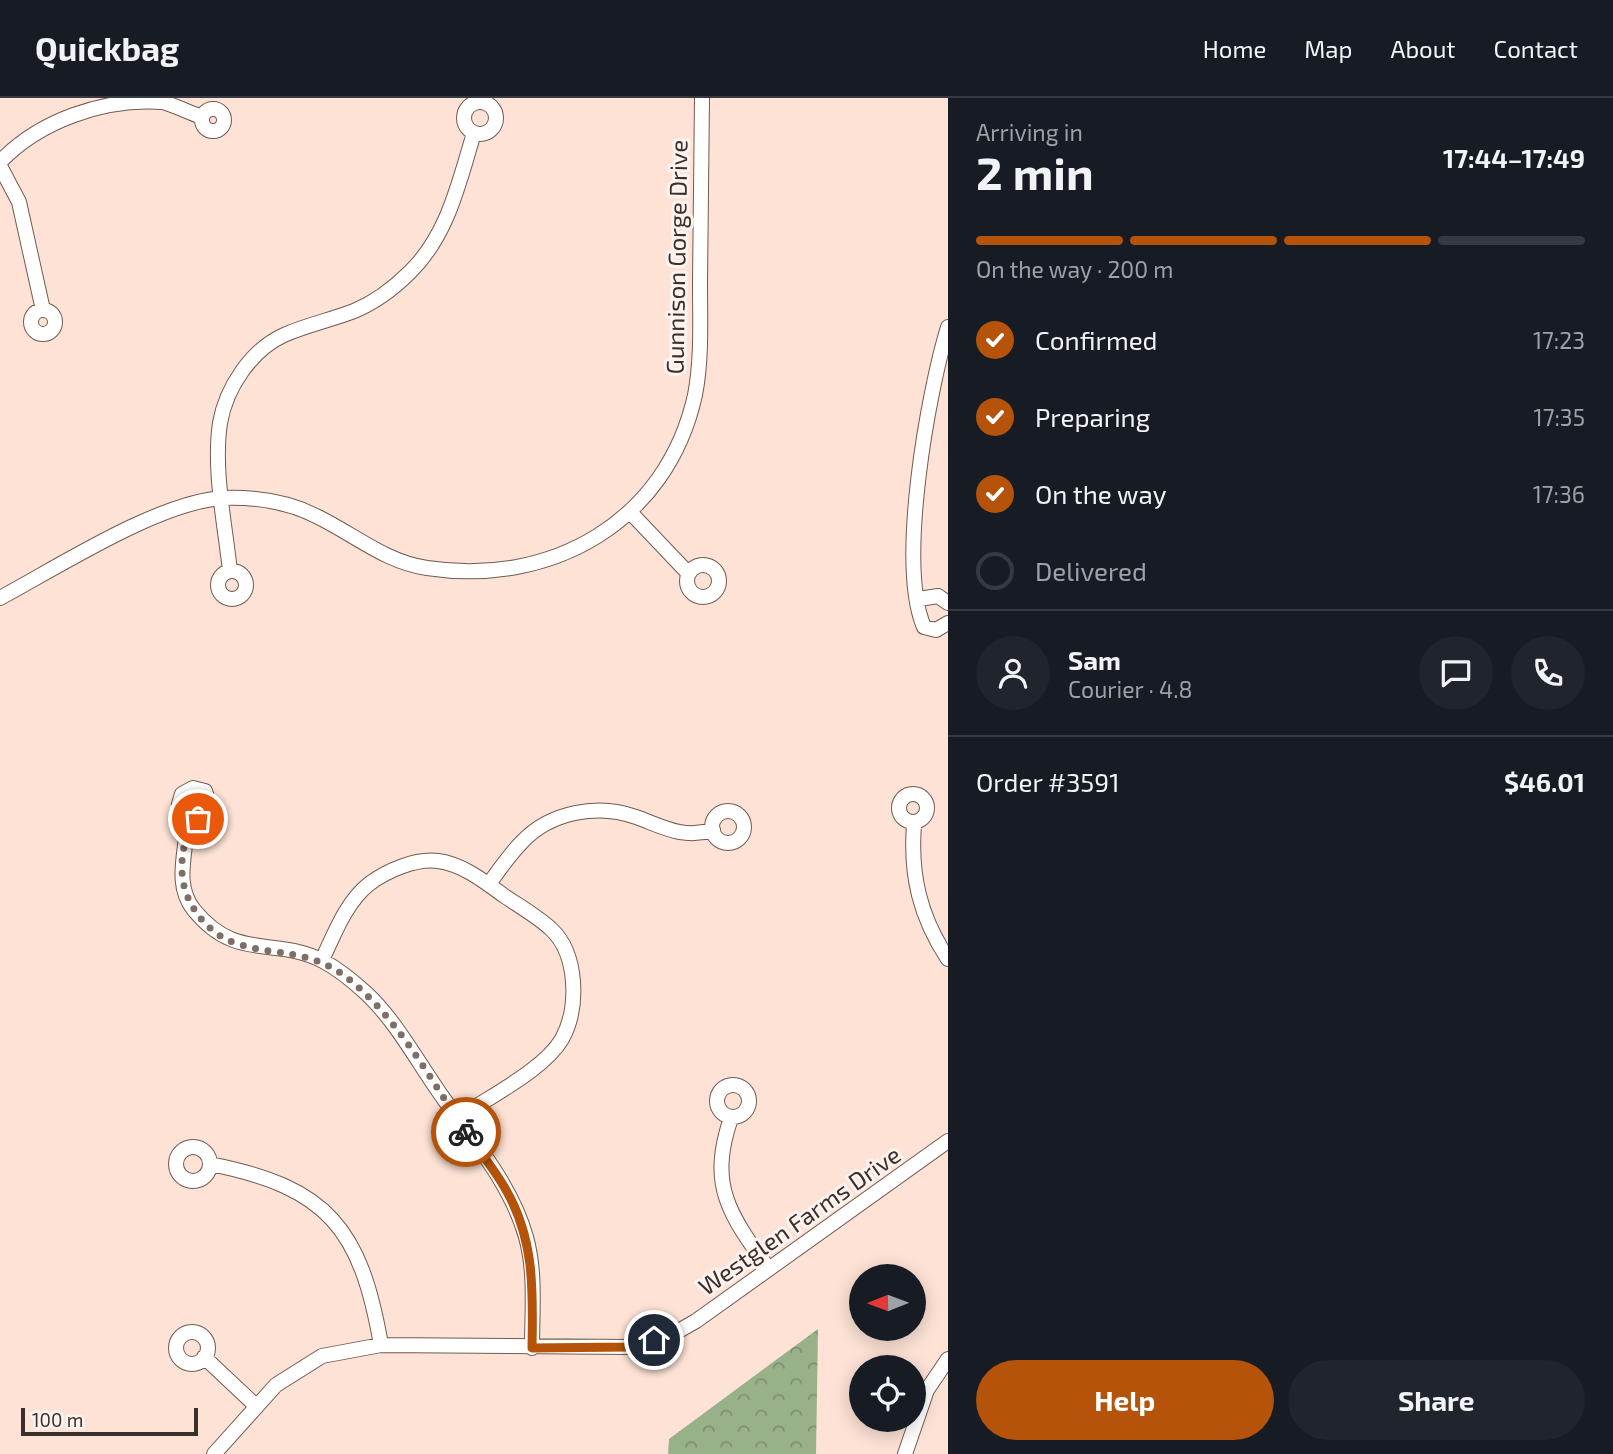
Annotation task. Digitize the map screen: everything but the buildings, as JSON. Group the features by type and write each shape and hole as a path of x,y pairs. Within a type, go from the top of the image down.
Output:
{"street":[{"name":"Gunnison Gorge Drive","path":"0,598 157,516 191,504 223,498 251,498 298,508 399,561 458,572 517,569 545,562 584,545 630,512 662,472 675,450 689,416 698,376 702,98"},
{"path":"43,310 19,202 0,164 42,126 111,103 163,102 202,117"},
{"path":"230,571 218,440 220,421 228,396 240,375 260,351 280,336 364,306 387,293 411,271 440,231 474,133"},
{"path":"948,327 926,434 912,558 919,614 924,626 930,629 942,628 948,623"},
{"path":"630,512 688,573"},
{"path":"919,599 938,596 948,603"},
{"path":"489,884 522,842 539,828 584,811 608,810 636,817 664,830 684,834 713,830"},
{"path":"187,822 181,871 191,906 206,923 235,943 322,960 368,994 398,1031 507,1191 526,1236 533,1288 532,1348"},
{"path":"914,825 912,861 921,910 932,935 948,959"},
{"path":"322,960 352,901 385,875 406,866 438,861 449,863 489,884 552,930 572,971 570,1018 562,1038 545,1059 457,1119"},
{"path":"731,1118 720,1172 724,1196 734,1220 768,1268"},
{"name":"Westglen Farms Drive","path":"214,1454 255,1405 276,1385 312,1361 345,1351 381,1345 629,1347 654,1340 696,1321 948,1141"},
{"path":"210,1164 287,1186 327,1215 355,1252 366,1273 381,1345"},
{"path":"204,1357 255,1405"},
{"path":"905,1454 927,1390 948,1359"}],"green space":[{"path":"818,1329 816,1454 668,1454 669,1439"}],"way so far":[{"path":"198,819 187,822 181,871 191,906 198,915 214,931 235,943 293,952 322,960 368,994 398,1031 466,1132"}],"route":[{"path":"466,1132 507,1191 526,1236 533,1288 532,1348 629,1347 654,1340"}]}
